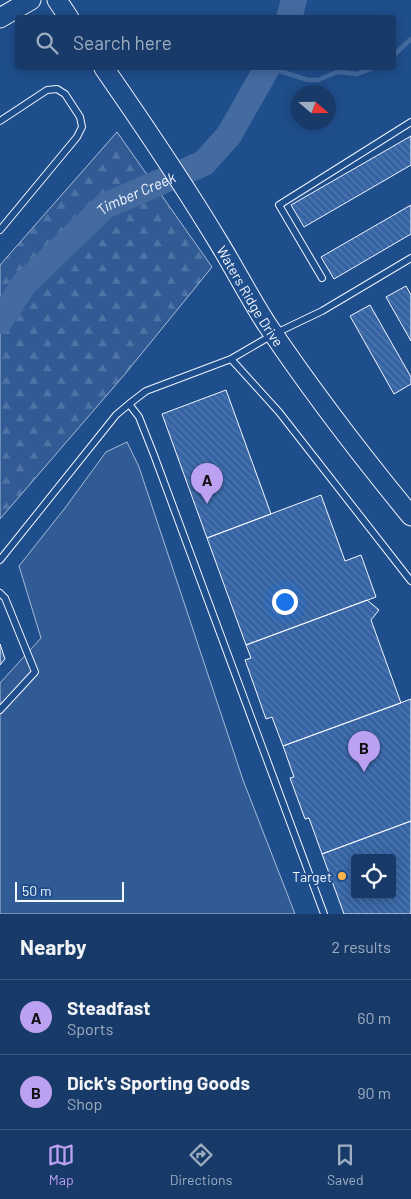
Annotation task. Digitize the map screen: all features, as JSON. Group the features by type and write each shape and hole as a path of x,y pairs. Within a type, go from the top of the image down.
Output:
{"street":[{"path":"0,18 31,0"},
{"path":"57,0 67,15"},
{"name":"Waters Ridge Drive","path":"105,70 221,246 274,334 358,452 411,516"}],"lane":[{"path":"0,121 47,90 57,89 65,94 80,116 82,127 71,144 0,230"},
{"path":"322,278 278,205 411,122"},
{"path":"0,560 116,414 146,391 231,359 274,334 322,311 411,258"},
{"path":"231,359 279,412 411,581"},
{"path":"129,404 139,417 154,455 324,914"},
{"path":"0,593 5,598 35,672 0,710"}],"green space":[{"path":"117,132 212,267 125,374 0,519 0,265"}],"shaded area":[{"path":"127,442 139,467 243,780 295,914 0,914 0,683 41,638 19,566 106,452"}],"building":[{"path":"411,136 411,165 304,227 291,205"},
{"path":"411,205 411,234 334,279 321,257"},
{"path":"406,286 411,295 411,341 386,297"},
{"path":"370,305 411,377 411,384 394,394 350,316"},
{"path":"226,390 271,514 207,538 162,414"},
{"path":"321,495 345,561 361,555 376,597 246,645 207,538"},
{"path":"367,600 379,610 371,620 401,703 283,746 272,717 266,719 245,660 251,658 246,645"},
{"path":"0,644 5,659 0,665"},
{"path":"411,699 411,821 322,854 309,818 305,819 290,778 294,777 283,746"},
{"name":"Target","path":"411,821 411,914 344,914 322,854"}],"waterway":[{"name":"Timber Creek","path":"290,15 294,0"},
{"path":"396,53 411,39"},
{"name":"Timber Creek","path":"0,321 24,284 105,206 204,163 229,135 266,70"},
{"path":"276,70 308,80 318,80 337,72 357,74 368,70"}],"place":[{"name":"Steadfast","path":"207,504"},
{"name":"Dick's Sporting Goods","path":"364,772"},
{"name":"Target","path":"342,876"}]}
